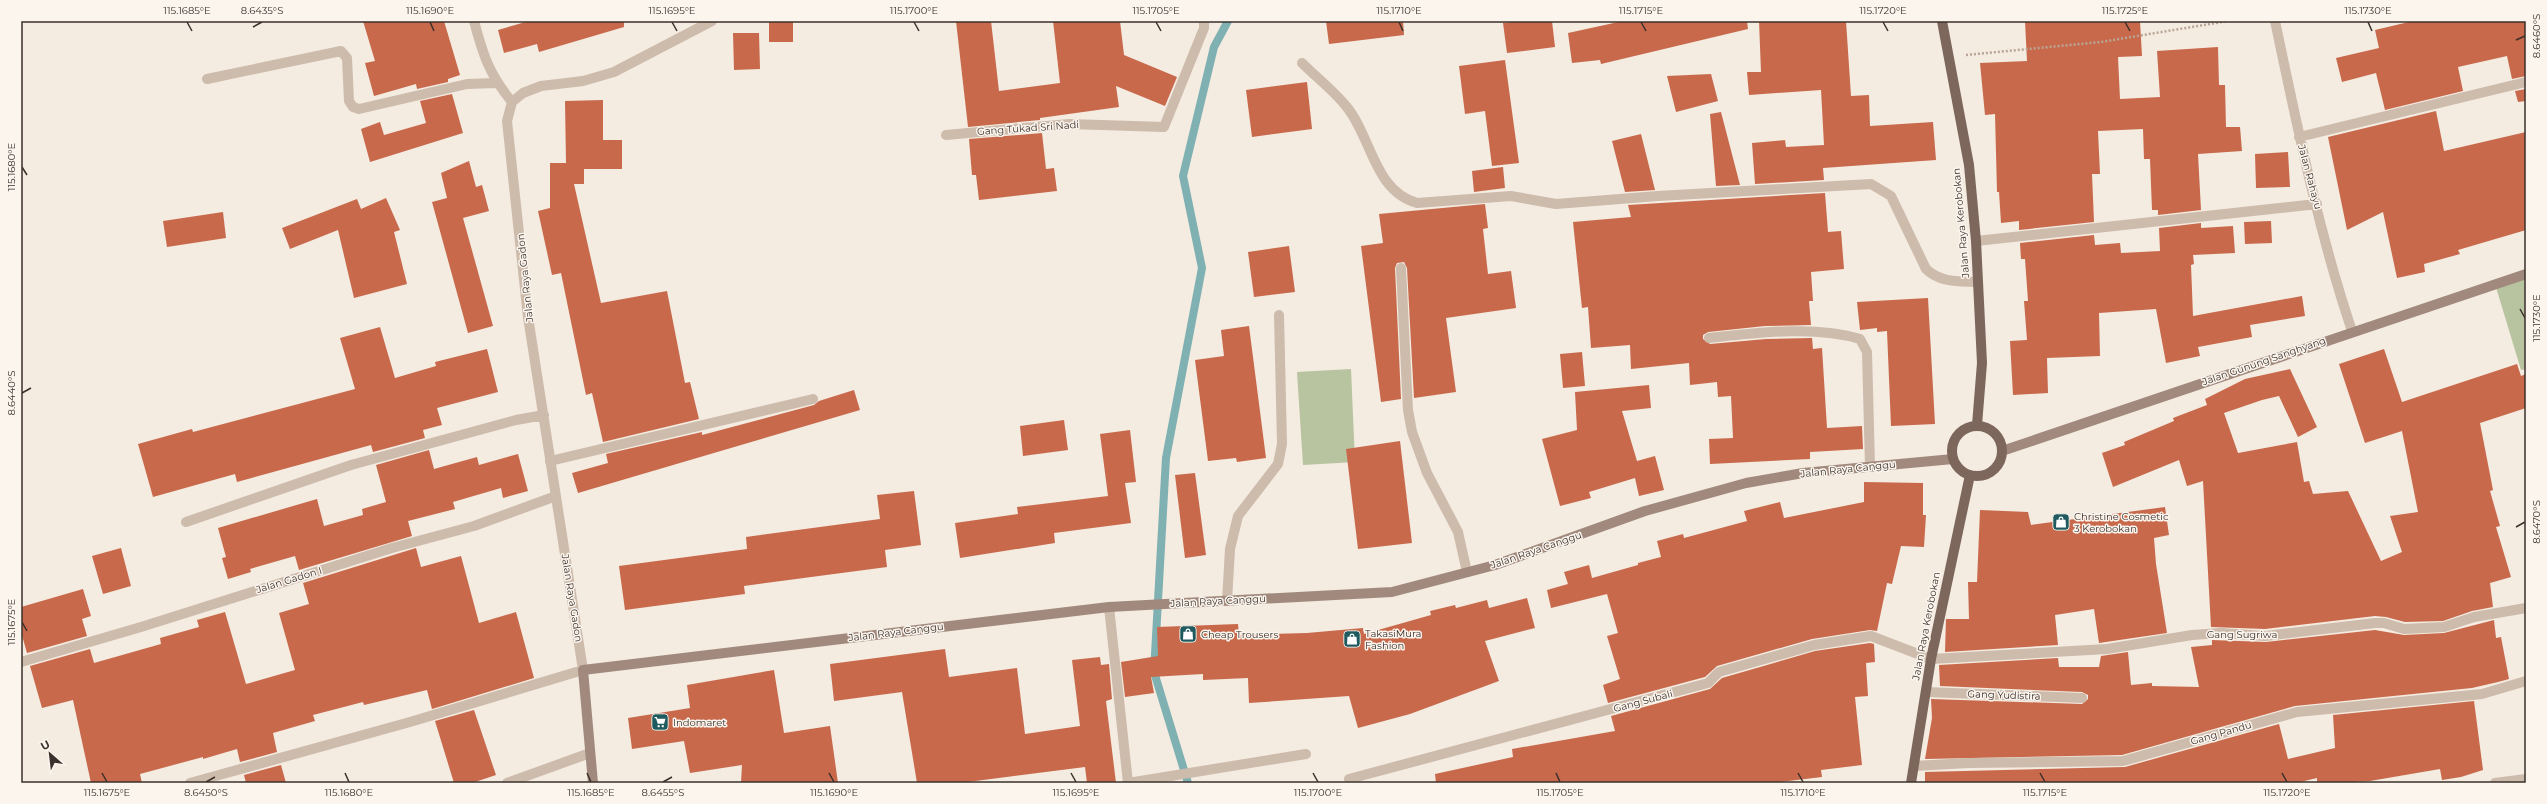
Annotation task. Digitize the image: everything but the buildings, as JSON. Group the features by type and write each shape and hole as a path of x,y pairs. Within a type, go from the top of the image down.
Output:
{"main road":[{"name":"Jalan Raya Kerobokan","path":"1942,21 1947,57 1969,165 1976,241 1982,363 1977,425"},
{"name":"Jalan Gunung Sanghyang","path":"2002,451 2352,331 2526,274"},
{"path":"1977,425 1990,429 1999,438 2002,451 2000,460 1988,473 1979,476 1970,475 1959,469 1953,459 1952,449 1960,432 1977,425"},
{"name":"Jalan Raya Canggu","path":"583,670 1109,607 1392,592 1494,565 1569,540 1645,511 1746,483 1803,473 1953,459"},
{"name":"Jalan Raya Kerobokan","path":"1911,783 1931,658 1970,475"},
{"path":"583,670 593,783"}],"street":[{"path":"474,21 484,58 496,82 512,102 523,93 541,86 583,81 614,72 712,21"},
{"name":"Gang Tukad Sri Nadi","path":"946,135 1069,124 1164,127 1204,28 1204,21"},
{"name":"Jalan Rahayu","path":"2274,21 2299,137 2339,291 2352,331"},
{"path":"207,79 341,51 347,58 349,101 353,107 359,109 467,84 496,82"},
{"path":"1302,63 1346,105 1357,123 1382,176 1403,199 1416,203 1511,196 1556,204 1658,196 1871,184 1891,196 1926,269 1935,276 1947,281 1978,282"},
{"path":"2299,137 2526,82"},
{"name":"Jalan Raya Gadon","path":"512,102 508,121 528,317 583,670"},
{"path":"1976,241 2317,204"},
{"path":"1401,268 1408,410 1412,432 1427,474 1458,532 1467,572"},
{"path":"1227,601 1230,549 1238,516 1278,464 1282,444 1279,315"},
{"path":"1709,338 1758,333 1826,333 1860,339 1867,352 1870,466"},
{"path":"550,461 813,399"},
{"path":"186,522 351,465 516,420 544,415"},
{"name":"Jalan Gadon I","path":"21,662 141,627 392,548 474,526 556,496"},
{"path":"1109,607 1128,783 1306,754"},
{"name":"Gang Sugriwa","path":"1931,658 2108,649 2192,635 2221,633 2265,636 2375,623 2384,623 2404,629 2444,628 2474,617 2526,608"},
{"name":"Gang Subali","path":"1349,779 1708,683 1719,672 1814,644 1872,636 1931,658"},
{"path":"190,783 410,722 583,670"},
{"name":"Gang Pandu","path":"1914,766 1968,763 2123,761 2296,712 2482,694 2526,681"},
{"name":"Gang Yudistira","path":"1926,692 2082,698"},
{"path":"507,783 590,753"},
{"path":"2495,783 2526,779"}],"path":[{"path":"1947,57 2101,42 2228,21"}],"green space":[{"path":"2526,275 2526,369 2521,370 2495,284"},
{"path":"1351,369 1355,462 1303,465 1297,372"}],"waterway":[{"path":"1188,783 1154,672 1166,458 1202,268 1183,176 1214,47 1228,21"}],"place":[{"name":"Christine Cosmetic 3 Kerobokan","path":"2061,522"},
{"name":"Cheap Trousers","path":"1188,634"},
{"name":"TakasiMura Fashion","path":"1352,639"},
{"name":"Indomaret","path":"660,722"}]}
